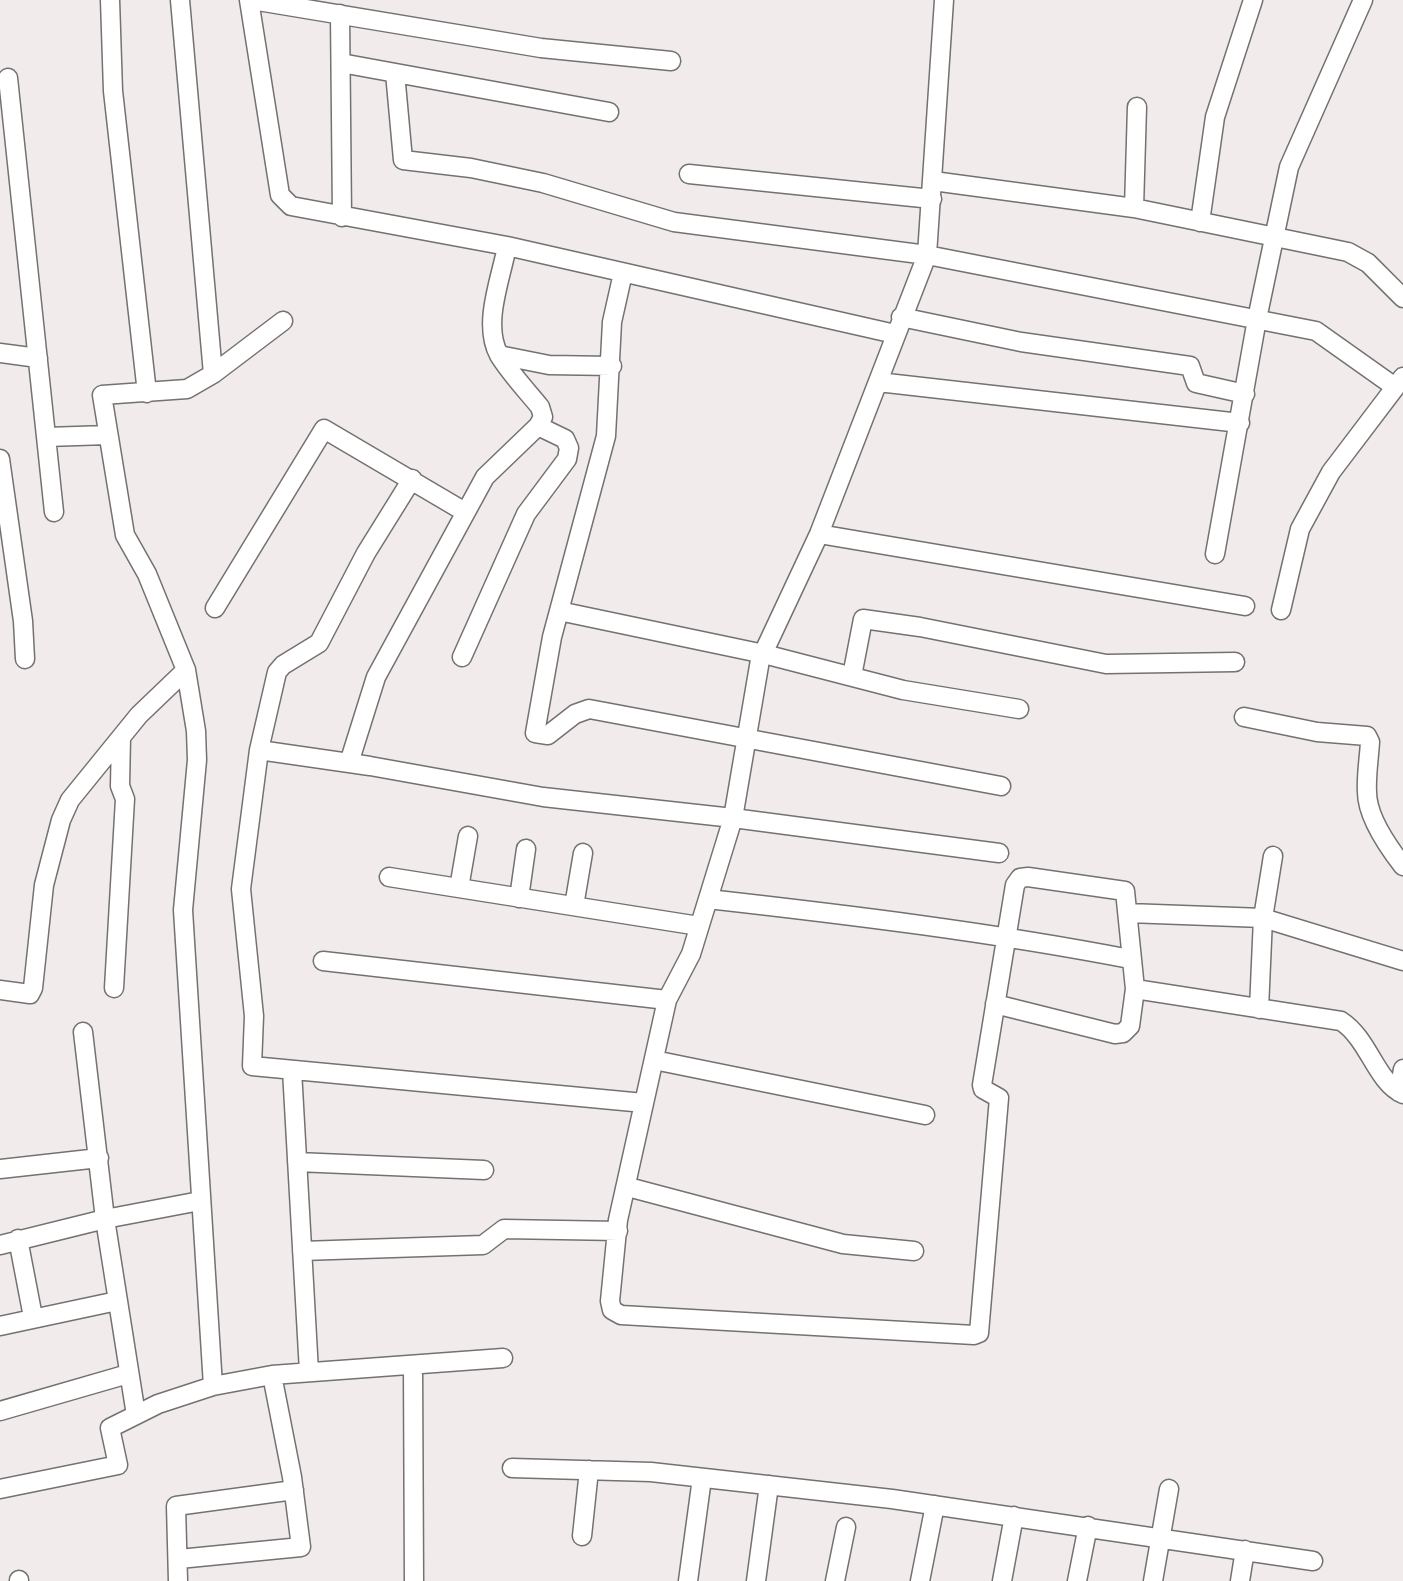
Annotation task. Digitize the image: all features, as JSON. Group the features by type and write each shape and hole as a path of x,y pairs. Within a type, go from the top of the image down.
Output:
{"street":[{"path":"110,0 113,91 147,393"},
{"path":"180,0 213,374"},
{"path":"671,61 541,48 251,0 280,195 291,205 342,217 507,246 895,334"},
{"path":"944,0 927,255 819,534 764,654 745,738 733,818 691,954 667,1000 618,1231 610,1301 612,1310 621,1315 974,1335 979,1333 999,1098 983,1089 982,1085 1006,935 1015,885 1020,878 1120,888 1128,897 1130,959 1135,989 1130,1026 1123,1033 1115,1034 995,1004"},
{"path":"1200,222 1215,117 1253,0"},
{"path":"1215,554 1257,319 1289,167 1359,1"},
{"path":"340,14 342,217"},
{"path":"341,63 609,112"},
{"path":"396,73 403,160 471,168 543,183 674,222 927,255 1316,331 1399,382 1331,472 1300,528 1280,610"},
{"path":"8,78 54,512"},
{"path":"1134,208 1137,107"},
{"path":"689,174 932,190 1134,208 1348,252 1368,263 1403,298"},
{"path":"349,763 376,677 485,477 538,426 542,416 540,407 499,355 491,323 507,246"},
{"path":"623,273 612,322 606,436 559,611 535,733 548,735 575,714 589,709 1001,786"},
{"path":"901,317 1021,342 1190,366 1196,383 1245,394"},
{"path":"213,1386 183,910 197,760 196,731 186,670 147,574 125,535 102,395 187,388 213,374 283,321"},
{"path":"0,353 38,358"},
{"path":"499,355 549,365 611,366"},
{"path":"878,382 1240,423"},
{"path":"462,657 526,514 568,459 569,448 565,439 538,426"},
{"path":"215,608 324,429 466,512"},
{"path":"46,437 108,435"},
{"path":"0,459 25,659"},
{"path":"412,479 366,553 319,643 283,665 277,672 258,750 241,889 254,1016 252,1066 644,1103"},
{"path":"819,534 1245,606"},
{"path":"559,611 764,654 904,690 1019,709"},
{"path":"852,676 863,619 920,627 1106,664 1234,662"},
{"path":"0,990 30,994 33,988 44,885 61,820 70,800 155,698 186,670"},
{"path":"1244,717 1317,732 1367,736 1370,742 1367,794 1369,805 1391,851 1403,866"},
{"path":"114,988 125,799 120,786 121,737"},
{"path":"258,750 543,797 733,818 999,853"},
{"path":"458,888 468,836"},
{"path":"519,898 526,849"},
{"path":"574,906 583,853"},
{"path":"1259,1009 1263,918 1273,856"},
{"path":"389,877 699,926"},
{"path":"708,899 1006,935 1130,959"},
{"path":"1128,913 1263,918 1403,961"},
{"path":"323,961 667,1000"},
{"path":"1135,989 1341,1021 1360,1037 1390,1086 1401,1093 1403,1069"},
{"path":"83,1032 117,1301 136,1415"},
{"path":"654,1060 925,1115"},
{"path":"292,1070 309,1372"},
{"path":"0,1169 99,1158"},
{"path":"297,1162 484,1170"},
{"path":"628,1187 843,1244 914,1251"},
{"path":"0,1245 200,1200"},
{"path":"302,1251 484,1245 504,1229 618,1231"},
{"path":"18,1240 33,1317"},
{"path":"0,1326 117,1301"},
{"path":"0,1489 118,1465 110,1427 213,1386 272,1375 503,1358"},
{"path":"413,1365 414,1581"},
{"path":"0,1410 128,1374"},
{"path":"179,1559 301,1547 272,1375"},
{"path":"512,1468 589,1470 769,1485 1162,1536 1313,1561"},
{"path":"582,1536 589,1470"},
{"path":"688,1581 702,1478"},
{"path":"756,1581 769,1485"},
{"path":"1153,1581 1169,1489"},
{"path":"178,1581 176,1506 293,1490"},
{"path":"920,1581 935,1505"},
{"path":"1002,1581 1014,1516"},
{"path":"1077,1581 1088,1526"},
{"path":"835,1581 846,1527"},
{"path":"1240,1581 1245,1550"}]}
